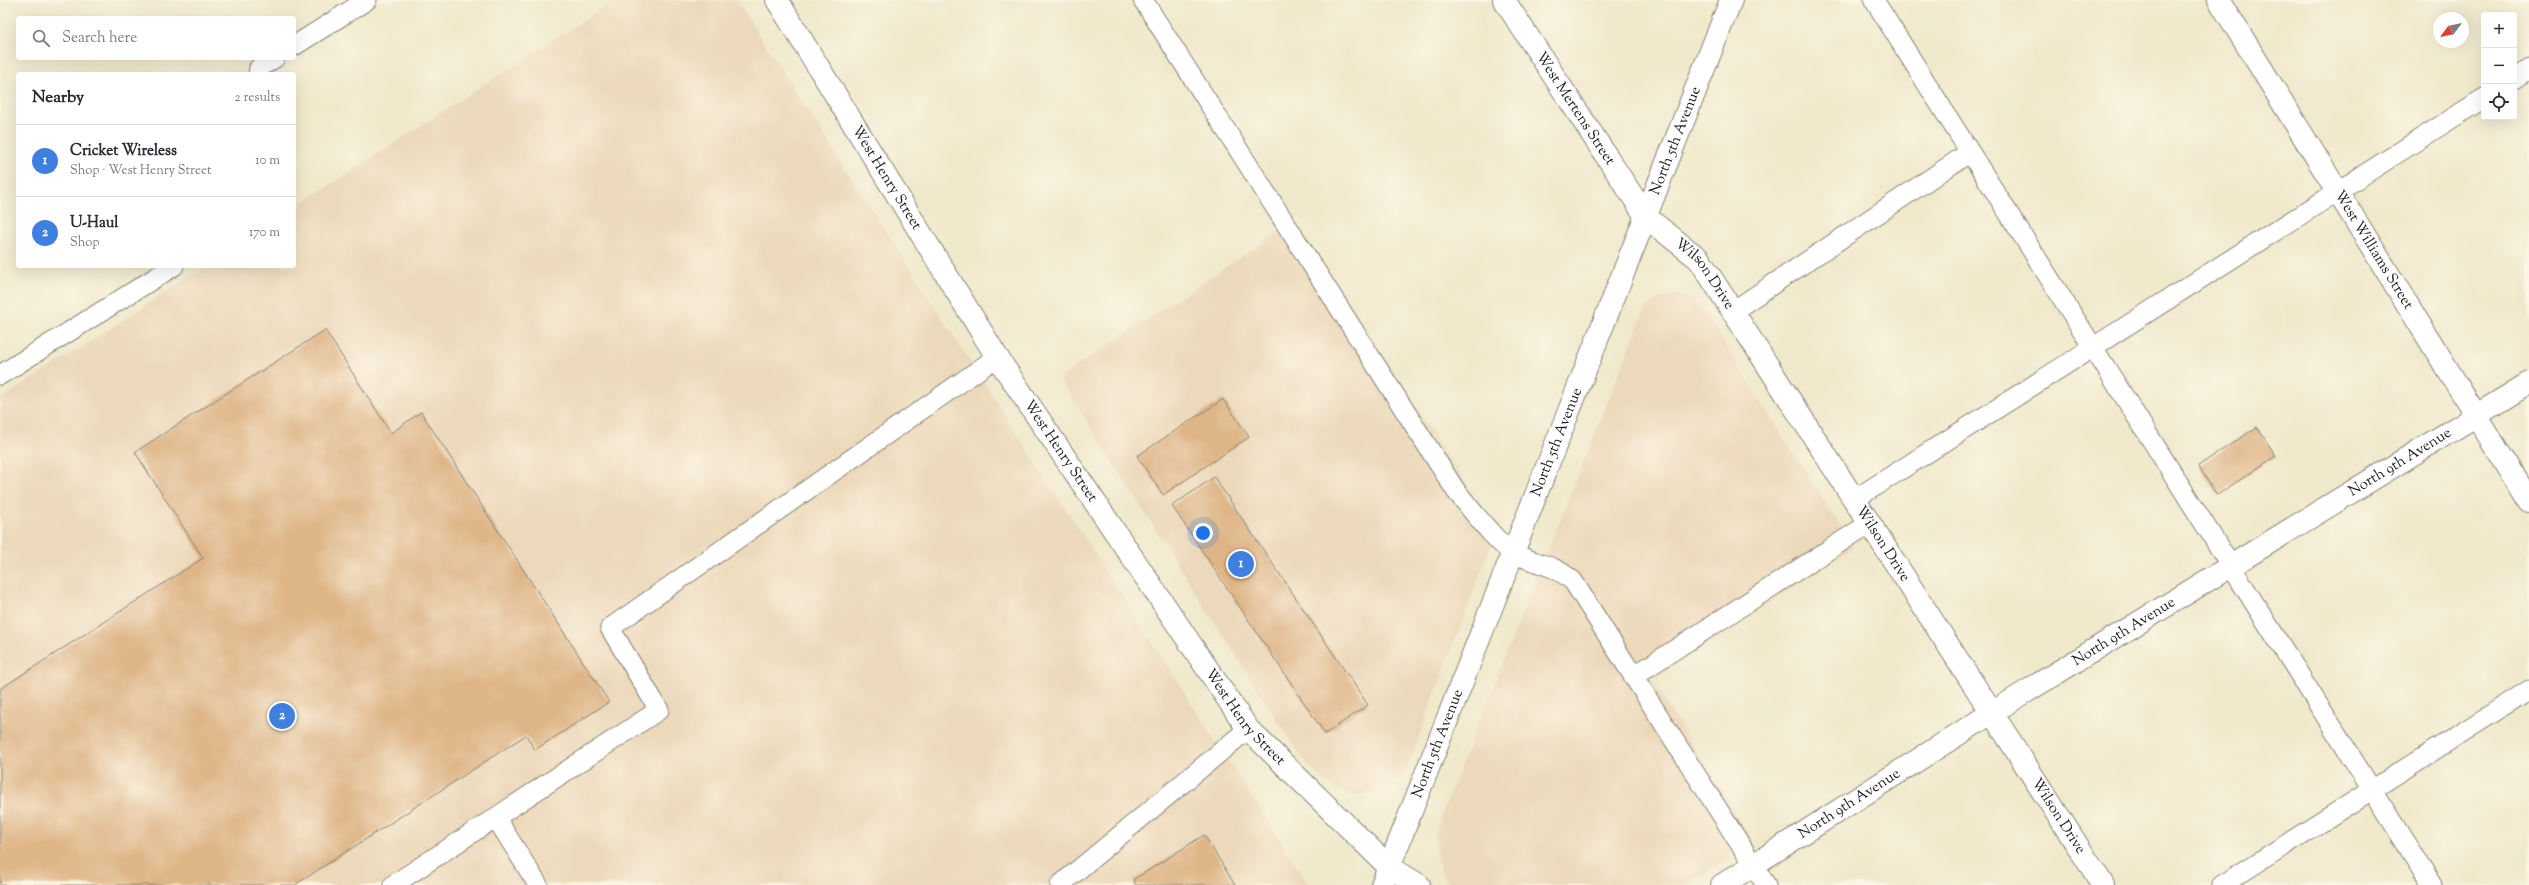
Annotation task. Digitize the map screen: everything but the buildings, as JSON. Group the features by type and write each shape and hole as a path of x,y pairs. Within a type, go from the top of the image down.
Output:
{"street":[{"name":"West Henry Street","path":"777,0 997,357 1248,729 1386,876 1419,885"},
{"name":"West Mertens Street","path":"1504,0 1647,218"},
{"name":"North 5th Avenue","path":"1386,876 1647,218 1731,0"},
{"name":"West Williams Street","path":"2219,0 2529,501"},
{"name":"Wilson Drive","path":"1647,218 1699,259 1993,712 2103,885"},
{"name":"North 9th Avenue","path":"1722,885 1993,712 2529,383"}],"lane":[{"path":"296,45 367,0"},
{"path":"1143,0 1456,491 1483,525 1514,554 1559,569 1573,581 1766,885"},
{"path":"1874,0 2432,885"},
{"path":"258,72 259,68 272,60"},
{"path":"2517,77 2529,69"},
{"path":"1855,499 2481,100"},
{"path":"1733,311 1970,152"},
{"path":"0,375 171,268"},
{"path":"393,885 659,710 610,628 997,357"},
{"path":"1634,676 1870,523"},
{"path":"2222,885 2529,690"},
{"path":"1060,885 1248,729"},
{"path":"496,818 538,885"}],"shaded area":[{"path":"615,0 736,0 1309,885 0,885 0,400 203,268 296,268 296,207"},
{"path":"1295,221 1472,493 1485,511 1500,522 1407,768 1393,783 1372,794 1351,795 1332,787 1315,774 1293,745 1059,378"},
{"path":"1675,294 1693,300 1707,316 1853,547 1651,680 1754,842 1686,885 1449,885 1441,872 1436,855 1435,834 1440,818 1645,309 1658,300"}],"place":[{"name":"Cricket Wireless","path":"1241,564"},
{"name":"U-Haul","path":"282,716"}]}
